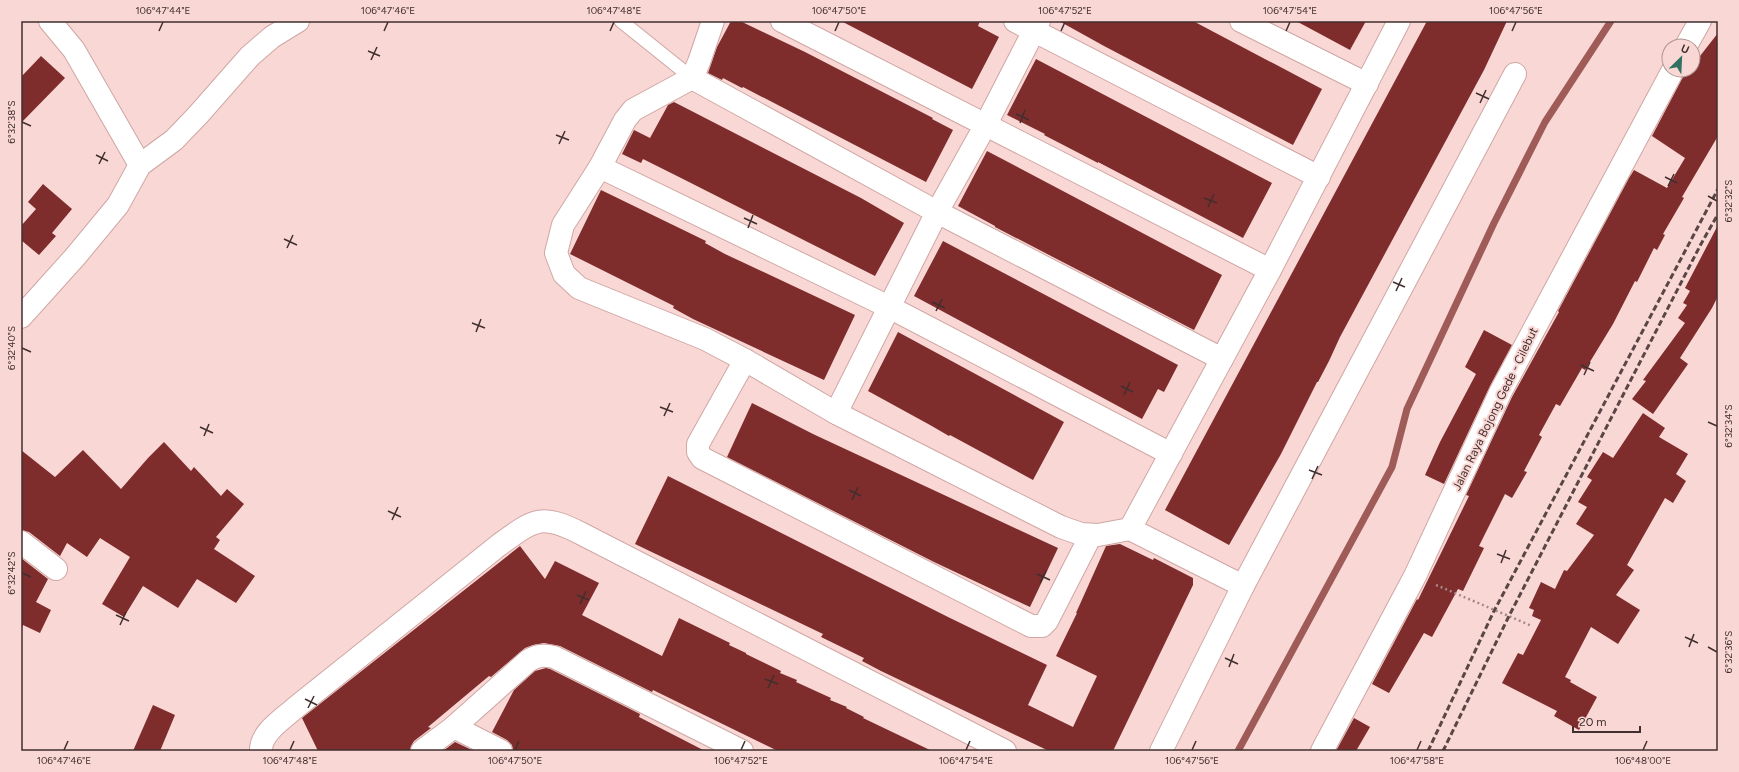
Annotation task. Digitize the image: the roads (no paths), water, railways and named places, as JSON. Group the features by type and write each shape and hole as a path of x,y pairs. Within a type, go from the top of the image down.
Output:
{"street":[{"path":"50,21 57,28 80,61 140,165"},
{"path":"21,317 75,257 118,205 140,165 174,140 194,120 250,56 272,37 298,21"},
{"path":"712,21 699,62 692,78 633,110 616,134 600,167 563,225 556,253 564,274 579,288 705,339 745,360 836,413 1061,527 1081,534 1091,535 1130,530 1243,586"},
{"path":"782,21 1270,270"},
{"path":"1241,21 1272,28 1367,84"},
{"path":"1130,530 1270,270 1399,21"},
{"path":"1690,38 1700,21"},
{"path":"836,413 937,212 986,126 1029,24 1319,176"},
{"path":"1161,751 1243,586 1515,74"},
{"path":"692,78 937,212 1222,359"},
{"name":"Jalan Raya Bojong Gede - Cilebut","path":"1322,751 1415,576 1501,391 1669,78"},
{"path":"600,167 889,306 1170,454"},
{"path":"745,360 698,444 698,452 702,458 1031,626 1042,626 1047,621 1091,535"},
{"path":"261,751 261,746 268,732 295,708 499,545 524,528 543,520 565,525 1005,751"},
{"path":"21,542 56,569"},
{"path":"422,751 454,727 528,661 535,656 544,655 554,657 742,751"},
{"path":"454,727 501,751"}],"lane":[{"path":"621,21 692,78"}],"waterway":[{"path":"1238,751 1392,467 1407,409 1494,223 1545,122 1611,21"}],"railway":[{"path":"1428,751 1493,613 1718,189"},
{"path":"1443,751 1509,616 1701,244 1718,214"}]}
